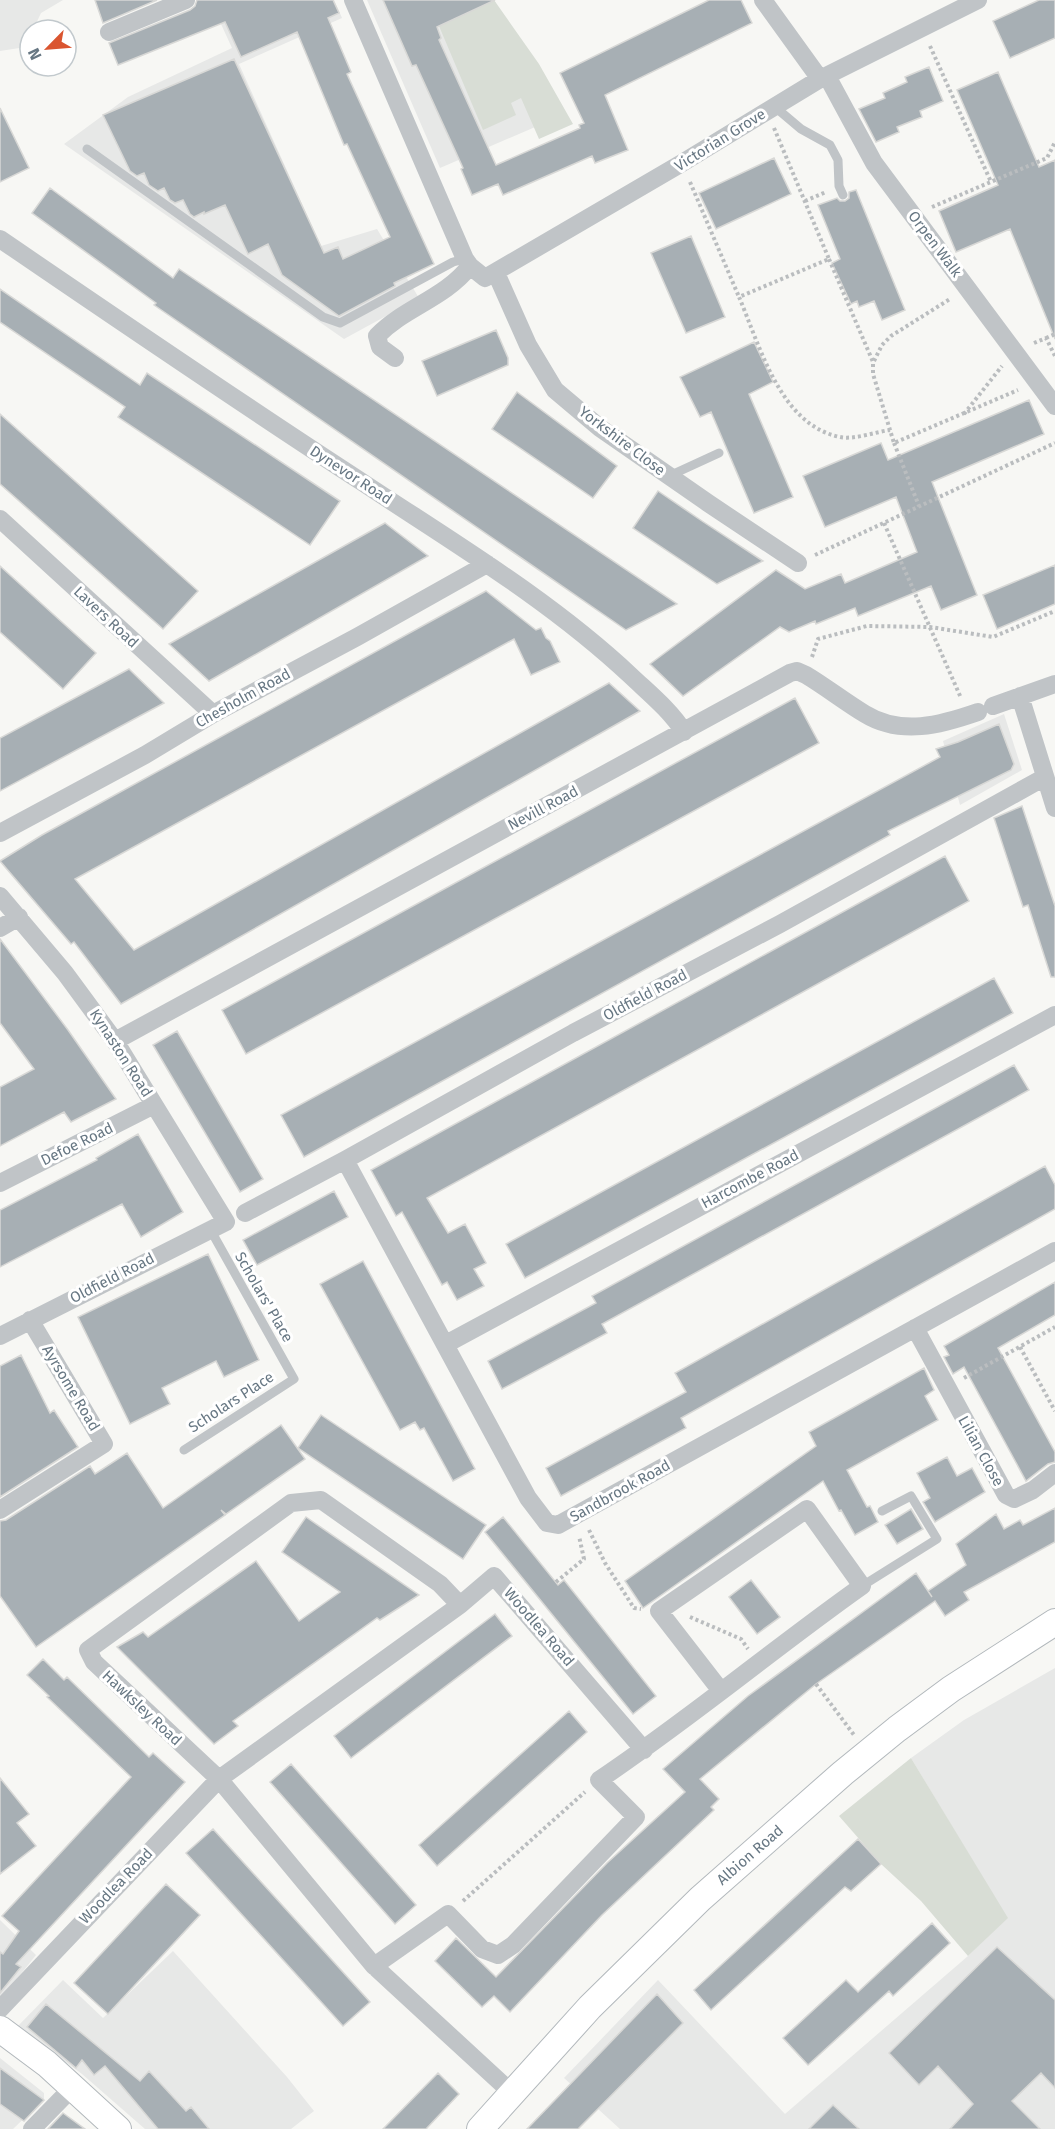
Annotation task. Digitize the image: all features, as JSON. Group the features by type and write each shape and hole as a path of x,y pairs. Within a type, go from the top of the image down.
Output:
{"main road":[{"name":"Albion Road","path":"480,2129 590,2007 700,1899 867,1753 951,1689 1055,1622"},
{"path":"0,2029 34,2053 118,2129"}],"street":[{"path":"109,32 186,0"},
{"path":"353,0 467,262 485,278 496,273"},
{"name":"Orpen Walk","path":"763,0 824,78 874,163 1055,406"},
{"name":"Victorian Grove","path":"496,273 824,78 978,0"},
{"name":"Dynevor Road","path":"0,239 487,564 567,620 611,657 673,716 684,732"},
{"path":"396,358 380,347 377,336 403,315 452,286 467,262"},
{"name":"Yorkshire Close","path":"496,273 528,345 555,390 600,428 798,563"},
{"name":"Lavers Road","path":"0,519 213,714"},
{"name":"Chesholm Road","path":"0,833 145,755 213,714 487,564"},
{"name":"Nevill Road","path":"116,1041 337,918 790,673 797,671 806,675"},
{"path":"806,675 866,715 885,723 907,727 931,726 1055,684"},
{"path":"1020,696 1055,808"},
{"name":"Oldfield Road","path":"245,1213 573,1033 780,924 1045,777"},
{"name":"Kynaston Road","path":"0,896 65,973 116,1041 154,1105 218,1225"},
{"path":"0,928 19,917"},
{"name":"Harcombe Road","path":"446,1344 1055,1015"},
{"name":"Defoe Road","path":"0,1183 154,1105"},
{"name":"Sandbrook Road","path":"345,1160 528,1498 547,1523 558,1525 1055,1251"},
{"name":"Oldfield Road","path":"0,1335 218,1225"},
{"name":"Ayrsome Road","path":"0,1510 104,1444 30,1320"},
{"name":"Lilian Close","path":"915,1328 1006,1495 1014,1499 1024,1495 1055,1473"},
{"name":"Hawksley Road","path":"460,1605 440,1584 321,1500 291,1503 88,1650 94,1662 219,1779 374,1966 512,2093"},
{"path":"374,1966 448,1914 482,1949 498,1955 513,1945 636,1817 599,1780 644,1750 862,1586 807,1509 659,1611 721,1691"},
{"name":"Woodlea Road","path":"0,2009 219,1779 460,1605 494,1576 644,1750"},
{"path":"32,2129 74,2087"}],"lane":[{"path":"771,109 830,145 838,159 841,191"},
{"path":"87,149 323,316 340,323 453,262 467,262"},
{"path":"669,476 718,453"},
{"name":"Scholars' Place","path":"218,1225 294,1379"},
{"name":"Scholars Place","path":"184,1450 294,1379"},
{"path":"862,1586 937,1539 911,1496 882,1511"}],"path":[{"path":"922,27 991,183"},
{"path":"771,109 805,201 873,362 873,374 894,443 919,506"},
{"path":"1047,158 1055,142"},
{"path":"913,215 1055,155"},
{"path":"682,164 777,387 788,403 807,423 841,438 890,430"},
{"path":"805,201 841,191"},
{"path":"739,297 830,259"},
{"path":"873,362 882,345 891,336 968,288"},
{"path":"1046,338 1055,334"},
{"path":"963,415 1013,352"},
{"path":"894,443 1037,382"},
{"path":"798,563 1055,443"},
{"path":"884,523 930,627 980,711"},
{"path":"806,675 818,639 867,626 930,627 993,637 1055,611"},
{"path":"946,1387 1055,1327"},
{"path":"1020,1347 1055,1411"},
{"path":"581,1513 605,1563 634,1608 682,1614 741,1639 758,1662"},
{"path":"556,1582 584,1559 582,1554"},
{"path":"816,1684 867,1753"},
{"path":"448,1914 599,1780"}],"shaded area":[{"path":"0,0 63,0 41,13 39,18 18,18 18,48 0,51"},
{"path":"210,0 334,0 342,18 239,64 321,246 377,229 419,298 344,339 64,144 128,97 232,48"},
{"path":"367,0 494,0 556,118 440,168"},
{"path":"428,0 494,0 539,64 573,124 539,139 521,98 511,103 516,115 483,130"},
{"path":"1004,714 1022,770 960,805 943,741"},
{"path":"1055,1668 1055,2129 620,2129 564,2078 658,1980 785,2114 968,1956 1007,1918 911,1758 964,1720"},
{"path":"911,1758 1008,1918 968,1956 921,1901 881,1864 839,1816"},
{"path":"0,1920 36,1955 0,2000"},
{"path":"173,1951 287,2077 314,2111 291,2129 145,2129 82,2074 17,2027 63,1980 103,2018"},
{"path":"0,2058 44,2093 44,2099 13,2129 0,2129"}],"building":[{"path":"95,0 157,0 103,23"},
{"path":"197,0 333,0 339,13 328,18 351,72 347,74 434,264 394,283 395,286 339,316 282,275 268,244 248,254 225,205 194,217 183,200 175,203 170,200 164,188 158,191 149,185 144,173 137,176 130,171 103,115 234,59 324,253 338,247 343,259 390,237 347,144 344,145 297,32 241,57 225,22 118,65 109,43 190,10 195,6"},
{"path":"383,0 495,0 437,27 441,38 439,40 496,165 580,128 579,125 584,123 560,73 709,0 741,0 752,23 605,95 628,150 595,163 592,156 503,195 498,184 472,195 461,169 463,168 416,65 412,66"},
{"path":"1039,0 1055,0 1055,38 1010,58 993,21"},
{"path":"929,67 943,101 920,111 922,117 897,127 899,132 876,142 859,109 885,98 883,93 907,82 905,77"},
{"path":"998,72 1039,167 1055,160 1055,339 1010,229 956,252 939,211 998,185 957,90"},
{"path":"0,108 29,168 0,182"},
{"path":"774,158 791,194 716,229 699,193"},
{"path":"50,188 173,278 179,269 677,604 626,630 154,305 156,303 32,213"},
{"path":"856,190 905,310 882,320 874,301 859,307 857,301 851,304 832,263 840,259 818,205 837,198 845,201 849,198 849,192"},
{"path":"691,236 725,317 686,333 651,253"},
{"path":"0,289 140,385 147,373 340,501 310,545 118,417 125,407 0,322"},
{"path":"496,330 508,358 508,365 437,396 422,361"},
{"path":"754,342 773,382 749,394 793,497 754,513 711,412 700,417 680,377"},
{"path":"517,392 617,466 593,498 492,429"},
{"path":"1029,400 1044,434 932,482 977,595 941,610 931,586 858,616 855,608 789,632 780,627 683,696 650,664 776,570 805,589 841,574 845,583 917,552 896,497 825,527 803,476 881,443 888,460"},
{"path":"0,414 198,591 163,629 0,484"},
{"path":"658,491 763,561 717,584 633,528"},
{"path":"385,523 428,556 209,681 169,644"},
{"path":"1055,565 1055,604 997,629 983,595"},
{"path":"0,566 96,653 63,689 0,632"},
{"path":"486,591 536,630 541,628 560,662 531,675 514,639 75,879 134,950 609,683 640,711 121,1004 74,942 71,944 0,861 42,835"},
{"path":"129,669 164,703 0,791 0,738"},
{"path":"795,698 819,743 246,1054 222,1010"},
{"path":"999,724 1014,764 1011,770 888,831 890,835 304,1157 281,1115 940,757 936,749"},
{"path":"1022,806 1055,906 1055,977 1051,977 1028,905 1023,907 994,818"},
{"path":"945,856 969,901 427,1198 448,1233 465,1224 486,1263 474,1269 484,1286 457,1300 447,1282 442,1285 402,1212 396,1216 371,1170"},
{"path":"0,939 116,1099 71,1122 64,1112 0,1146 0,1087 34,1069 0,1023"},
{"path":"994,978 1013,1013 525,1278 506,1244"},
{"path":"177,1031 263,1179 240,1192 153,1045"},
{"path":"1014,1065 1029,1090 602,1324 607,1333 502,1389 488,1361 596,1303 592,1296"},
{"path":"138,1134 183,1212 141,1237 122,1204 0,1267 0,1210 97,1160 96,1158"},
{"path":"1045,1166 1055,1185 1055,1209 681,1418 686,1428 561,1496 546,1468 686,1392 675,1373"},
{"path":"334,1191 348,1217 257,1265 243,1240"},
{"path":"208,1254 259,1360 224,1377 216,1361 162,1388 170,1404 130,1424 78,1317"},
{"path":"363,1261 475,1469 453,1481 424,1428 420,1430 415,1422 400,1430 320,1284"},
{"path":"1055,1282 1055,1315 998,1348 1055,1452 1055,1462 1048,1464 1026,1481 964,1367 953,1374 944,1357 949,1355 944,1346"},
{"path":"21,1355 50,1413 54,1410 78,1447 0,1497 0,1366"},
{"path":"924,1368 934,1390 925,1396 938,1420 847,1470 878,1522 855,1535 823,1481 643,1608 625,1581 816,1446 809,1432"},
{"path":"321,1415 486,1525 463,1559 298,1448"},
{"path":"281,1425 305,1459 226,1514 221,1510 225,1515 36,1647 0,1596 0,1521 6,1520 90,1466 95,1474 127,1453 163,1508"},
{"path":"947,1457 957,1476 972,1468 985,1492 935,1522 923,1502 930,1498 917,1473"},
{"path":"1055,1508 1055,1542 964,1592 969,1600 945,1616 935,1601 816,1684 700,1779 719,1799 711,1807 714,1810 602,1915 510,2012 494,1996 482,2007 435,1961 456,1938 496,1977 607,1863 685,1792 663,1769 748,1696 916,1573 928,1591 966,1565 956,1544 996,1514 1004,1529 1020,1520 1023,1525"},
{"path":"911,1509 923,1529 897,1544 885,1525"},
{"path":"306,1517 419,1595 380,1620 377,1618 233,1721 238,1726 214,1744 117,1647 143,1632 148,1637 256,1561 299,1621 340,1592 282,1552"},
{"path":"503,1517 558,1585 564,1580 656,1696 633,1714 485,1532"},
{"path":"751,1580 780,1617 757,1634 729,1597"},
{"path":"495,1614 512,1636 351,1758 334,1736"},
{"path":"43,1659 64,1680 67,1677 149,1757 153,1753 185,1782 16,1964 21,1967 0,1993 0,1952 3,1954 19,1931 2,1916 131,1777 27,1675"},
{"path":"569,1711 587,1732 437,1866 419,1845"},
{"path":"291,1764 416,1905 395,1924 270,1782"},
{"path":"0,1778 29,1814 17,1823 36,1846 0,1874"},
{"path":"213,1829 370,2002 343,2026 186,1853"},
{"path":"858,1839 881,1864 851,1891 845,1887 711,2010 694,1990"},
{"path":"166,1884 200,1915 108,2014 74,1983"},
{"path":"932,1923 950,1943 893,1996 889,1991 808,2065 783,2038 846,1980 858,1992"},
{"path":"997,1947 1055,2000 1055,2088 1041,2073 1012,2101 1040,2129 950,2129 973,2104 938,2066 919,2085 889,2053"},
{"path":"657,1994 683,2023 578,2129 527,2129"},
{"path":"46,2004 140,2081 149,2071 186,2111 191,2107 209,2129 158,2129 105,2066 94,2075 82,2060 76,2068 27,2027"},
{"path":"0,2068 44,2100 24,2121 0,2104"},
{"path":"438,2073 459,2094 426,2129 383,2129"},
{"path":"833,2105 859,2129 809,2129"},
{"path":"63,2113 85,2129 48,2129"}]}
